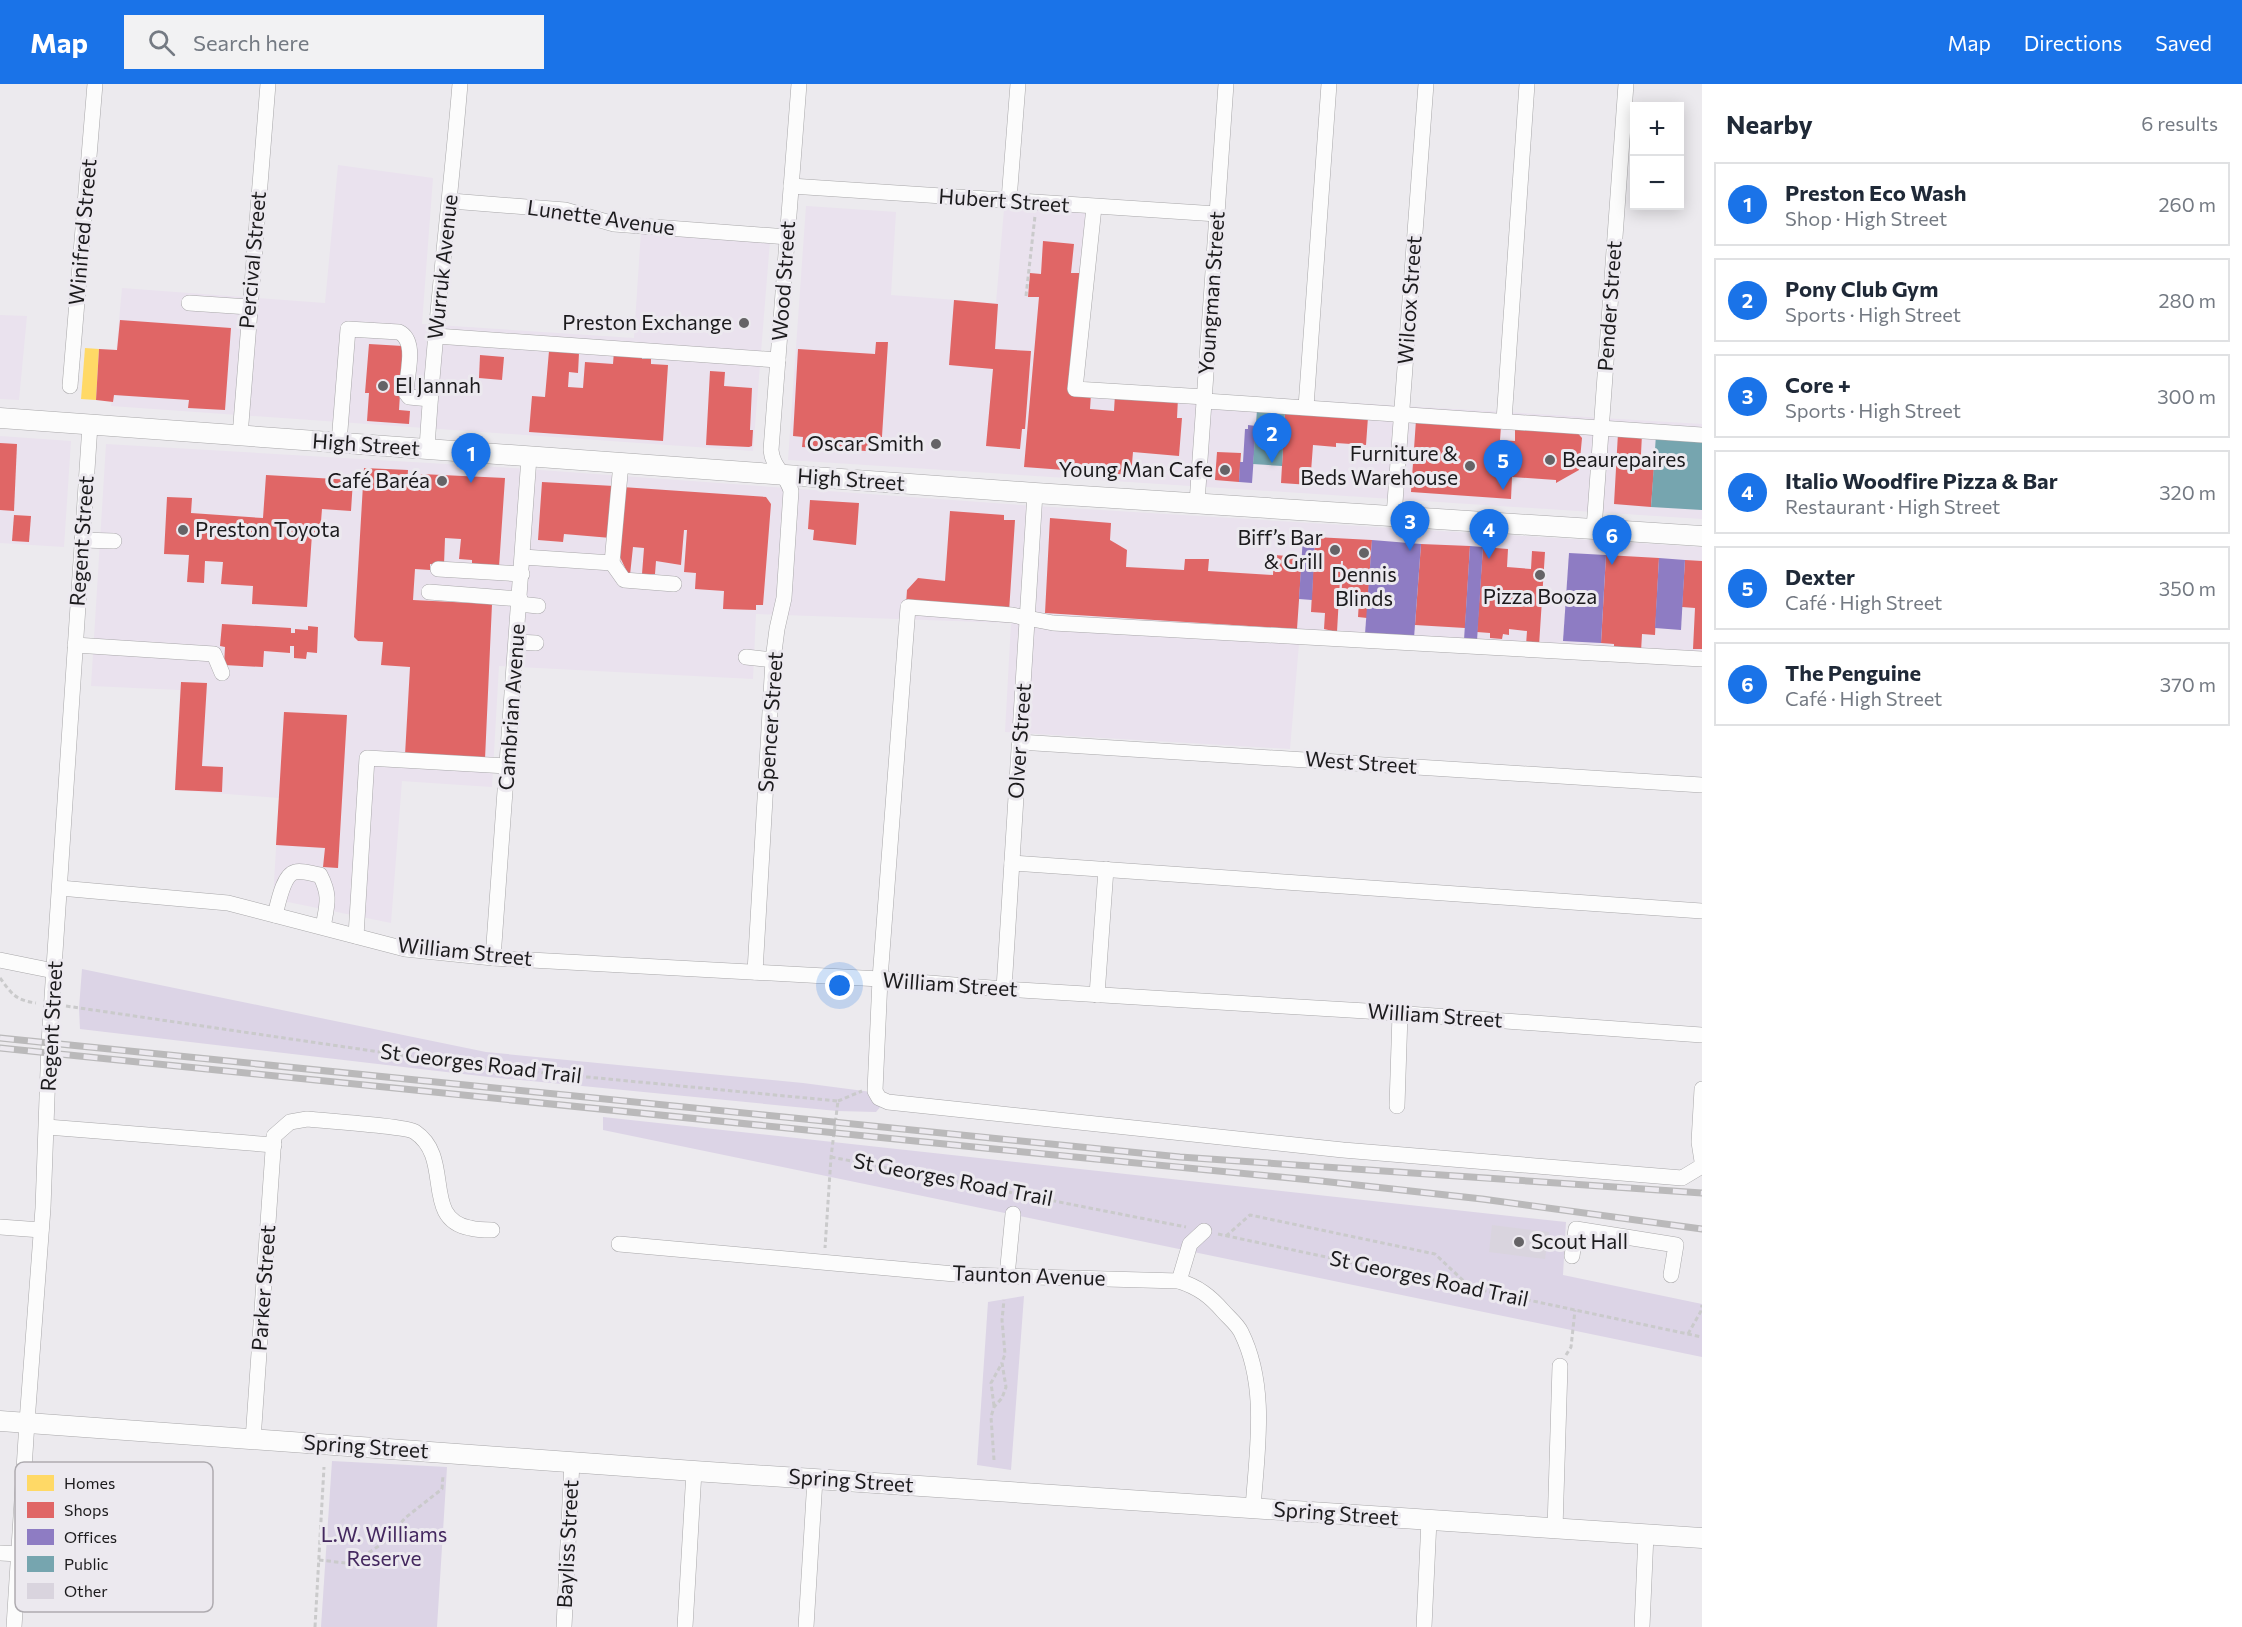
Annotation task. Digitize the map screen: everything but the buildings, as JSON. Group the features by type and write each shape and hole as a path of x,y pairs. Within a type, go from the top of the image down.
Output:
{"main road":[{"name":"High Street","path":"0,418 1035,493 1702,536"},
{"name":"Spring Street","path":"0,1421 694,1471 1702,1538"}],"street":[{"name":"Winifred Street","path":"70,386 95,84"},
{"name":"Percival Street","path":"240,436 268,84"},
{"name":"Wurruk Avenue","path":"427,449 460,84"},
{"name":"Wood Street","path":"783,475 772,458 771,450 799,84"},
{"path":"1010,200 1018,84"},
{"name":"Youngman Street","path":"1197,503 1226,84"},
{"path":"1306,407 1329,84"},
{"name":"Wilcox Street","path":"1394,516 1426,84"},
{"path":"1504,421 1527,84"},
{"name":"Pender Street","path":"1594,529 1626,84"},
{"name":"Hubert Street","path":"791,186 1217,214"},
{"name":"Lunette Avenue","path":"451,201 565,210 614,224 788,237"},
{"path":"1094,207 1075,389 1702,435"},
{"path":"189,303 249,307"},
{"path":"339,443 348,329 399,332 405,335 410,345 406,393 409,397 430,399"},
{"path":"436,336 778,360"},
{"name":"Regent Street","path":"25,1462 41,1230 49,1043 90,425"},
{"name":"Cambrian Avenue","path":"493,958 529,457"},
{"path":"621,463 612,563 624,580 674,584"},
{"name":"Spencer Street","path":"755,972 773,660 784,598 791,491 783,475"},
{"name":"Olver Street","path":"1004,989 1035,493"},
{"path":"82,540 114,541"},
{"path":"523,557 612,563"},
{"path":"438,569 522,574"},
{"path":"429,592 538,606"},
{"path":"1702,659 1066,624 1028,617 908,607 880,979 875,1084 875,1092 879,1098 888,1102 1343,1150 1682,1178 1702,1166"},
{"path":"516,642 536,643"},
{"path":"75,645 214,654 222,673"},
{"path":"746,657 773,660"},
{"name":"West Street","path":"1019,742 1702,785"},
{"path":"356,936 367,758 507,766"},
{"path":"1012,863 1702,911"},
{"path":"1097,995 1106,869"},
{"path":"275,915 281,892 289,875 296,872 320,875 327,888 323,927"},
{"name":"William Street","path":"60,888 228,903 405,949 493,958 880,979 1702,1035"},
{"path":"0,960 54,971"},
{"path":"1397,1106 1400,1014"},
{"path":"1702,1089 1699,1142 1702,1161"},
{"path":"47,1127 274,1141 290,1122 307,1119 413,1130 428,1142 437,1162 438,1188 442,1206 450,1219 468,1228 492,1230"},
{"name":"Parker Street","path":"253,1440 274,1141"},
{"path":"1007,1276 1013,1214"},
{"path":"0,1227 41,1230"},
{"path":"1572,1256 1576,1229 1676,1245 1671,1275"},
{"path":"1179,1281 1190,1244 1204,1231"},
{"name":"Taunton Avenue","path":"619,1244 966,1275 1179,1281 1196,1286 1217,1304 1240,1330 1249,1352 1258,1399 1259,1425 1253,1508"},
{"path":"1555,1529 1560,1366"},
{"name":"Bayliss Street","path":"564,1627 572,1461"},
{"path":"686,1627 694,1471"},
{"path":"806,1627 815,1479"},
{"path":"1424,1627 1430,1520"},
{"path":"1642,1627 1646,1534"},
{"path":"0,1552 15,1554"},
{"name":"Regent Street","path":"14,1627 15,1612"}],"path":[{"path":"1026,296 1036,202"},
{"name":"St Georges Road Trail","path":"79,1008 482,1066 838,1101 831,1157 1026,1194 1702,1337"},
{"path":"838,1101 875,1084"},
{"path":"824,1262 831,1157"},
{"path":"1226,1236 1250,1215 1412,1249 1435,1254 1471,1288"},
{"path":"994,1460 991,1417 994,1407 991,1383 1005,1354 1002,1320 1004,1300"},
{"path":"1688,1334 1702,1305"},
{"path":"1560,1366 1571,1347 1575,1310"},
{"path":"994,1407 1002,1398 1006,1387 1002,1363"},
{"path":"315,1627 324,1467"},
{"path":"319,1560 351,1563 377,1548 394,1534 405,1518 442,1489 443,1475"}],"shaded area":[{"path":"338,165 433,178 422,324 634,338 641,231 770,241 753,451 111,406 122,288 325,303"},
{"path":"806,206 896,212 891,295 996,303 1004,209 1088,212 1073,386 1702,424 1702,519 788,460"},
{"path":"0,315 27,316 19,400 0,399"},
{"path":"0,436 71,441 64,547 0,543"},
{"path":"106,444 513,468 1020,505 1702,547 1702,663 1299,644 1290,749 1005,732 1011,623 756,614 753,679 499,666 492,787 402,781 391,923 273,899 279,798 175,790 180,690 91,686"}],"green space":[{"path":"82,969 486,1052 803,1083 879,1093 887,1099 876,1112 837,1111 489,1077 80,1029"},
{"path":"603,1117 1566,1222 1563,1275 1702,1304 1702,1357 603,1130"},
{"path":"1024,1296 1011,1470 977,1465 988,1302"},
{"name":"L.W. Williams Reserve","path":"332,1461 447,1467 437,1627 321,1627"}],"railway":[{"path":"0,1038 1180,1157 1702,1193"},
{"path":"0,1048 1321,1181 1482,1199 1702,1229"}],"place":[{"name":"Preston Exchange","path":"744,323"},
{"name":"El Jannah","path":"383,386"},
{"name":"Oscar Smith","path":"936,444"},
{"name":"Beaurepaires","path":"1550,460"},
{"name":"Pony Club Gym","path":"1272,463"},
{"name":"Furniture & Beds Warehouse","path":"1470,466"},
{"name":"Young Man Cafe","path":"1225,470"},
{"name":"Café Baréa","path":"442,481"},
{"name":"Preston Eco Wash","path":"471,483"},
{"name":"Dexter","path":"1503,490"},
{"name":"Preston Toyota","path":"183,530"},
{"name":"Biff’s Bar & Grill","path":"1335,550"},
{"name":"Core +","path":"1410,551"},
{"name":"Dennis Blinds","path":"1364,553"},
{"name":"Italio Woodfire Pizza & Bar","path":"1489,559"},
{"name":"The Penguine","path":"1612,565"},
{"name":"Pizza Booza","path":"1540,575"},
{"name":"Scout Hall","path":"1519,1242"}]}
